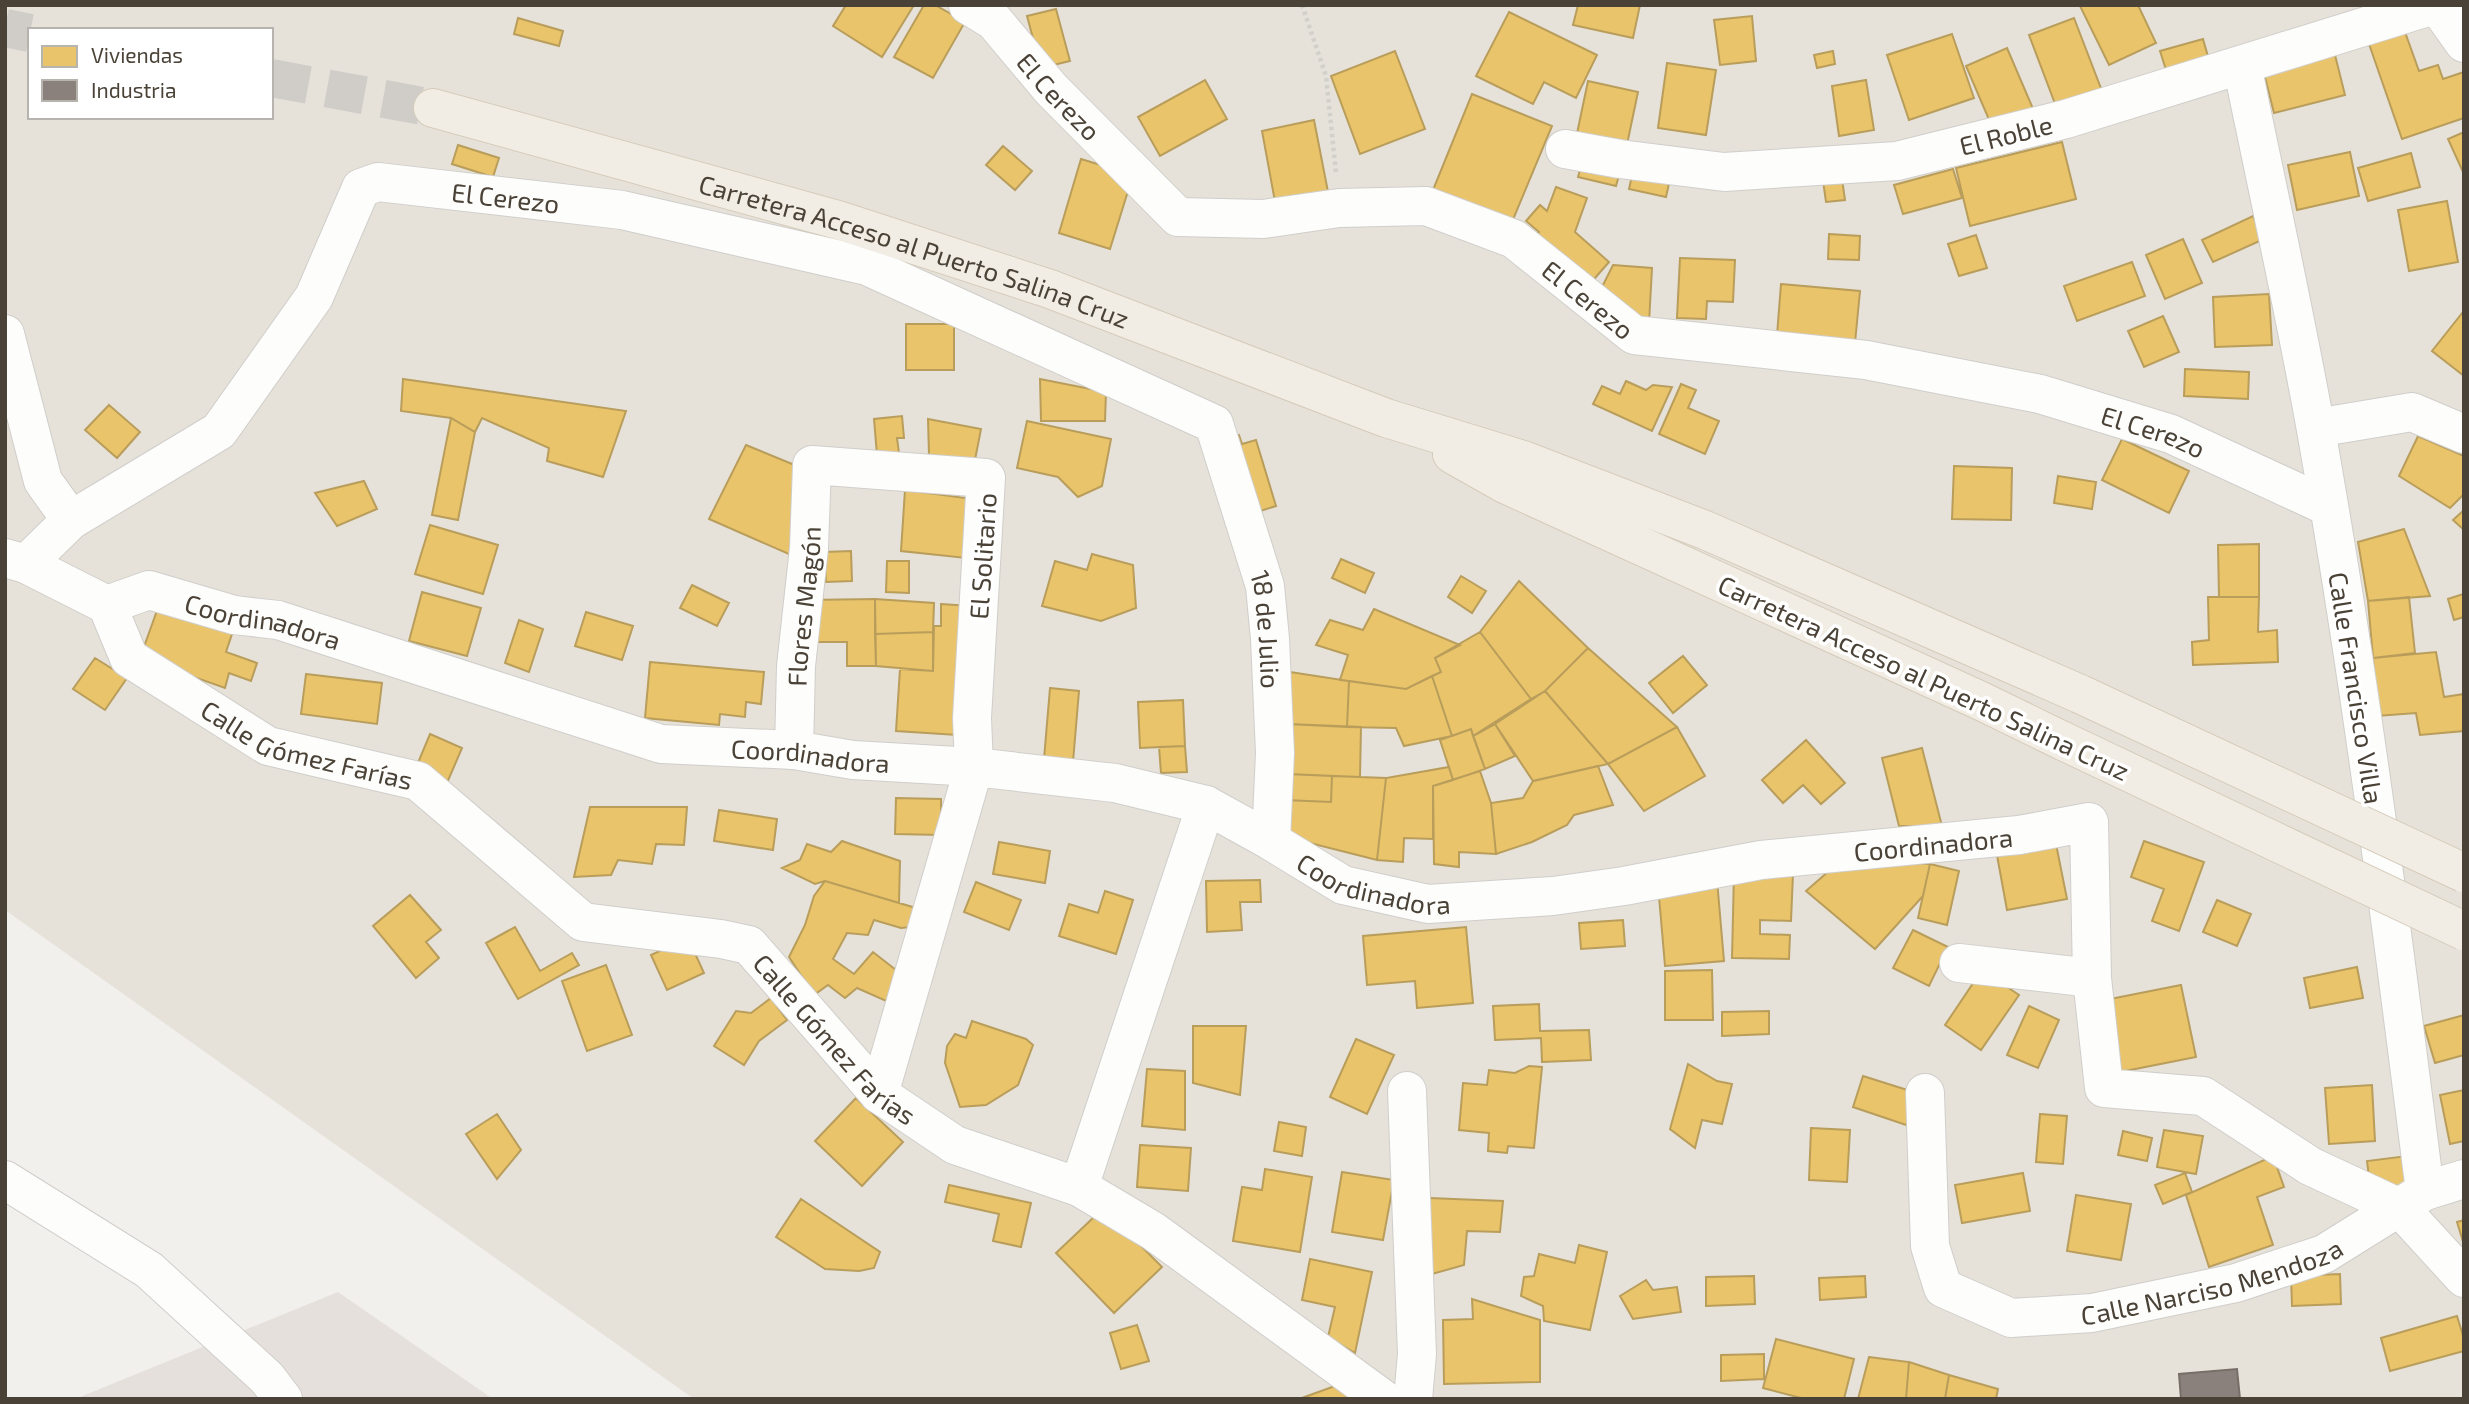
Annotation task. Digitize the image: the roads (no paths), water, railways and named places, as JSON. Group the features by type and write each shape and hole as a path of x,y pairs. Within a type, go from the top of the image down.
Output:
{"main road":[{"name":"Carretera Acceso al Puerto Salina Cruz","path":"433,108 851,225 1050,289 1386,418 1523,460 1705,530 2080,694 2464,873"},
{"name":"Carretera Acceso al Puerto Salina Cruz","path":"1386,418 1505,484 1981,701 2464,931"}],"street":[{"name":"El Cerezo","path":"968,5 994,21 1051,89 1178,217 1263,219 1339,208 1426,205 1514,239 1634,335 1866,360 2040,394 2171,434 2329,508"},
{"name":"El Roble","path":"1565,149 1724,172 1896,161 2066,119 2435,5 2464,43"},
{"name":"Calle Francisco Villa","path":"2242,65 2316,428 2382,854 2412,1200"},
{"name":"El Cerezo","path":"16,561 71,520 219,431 314,297 361,188 378,182 622,210 867,266 1214,424"},
{"path":"5,334 43,481 71,520"},
{"path":"2316,428 2412,412 2464,434"},
{"name":"18 de Julio","path":"1214,424 1265,586 1275,753 1271,841"},
{"name":"Flores Magón","path":"794,750 796,666 809,548 812,465"},
{"name":"El Solitario","path":"812,465 986,478 972,718 974,767"},
{"path":"16,561 107,605"},
{"name":"Coordinadora","path":"107,605 149,590 234,615 278,620 661,744 794,750 853,760 974,767 1115,783 1206,805 1343,885 1428,904 1553,896 1624,886 1761,860 2019,835 2089,822 2092,978 2104,1088 2203,1097 2311,1166 2412,1200"},
{"name":"Calle Gómez Farías","path":"107,605 129,658 268,746 418,781 583,922 722,939 749,945 878,1094 955,1145 1079,1188 1153,1231 1383,1399"},
{"path":"878,1094 974,767"},
{"path":"1079,1188 1206,805"},
{"path":"1959,963 2092,978"},
{"path":"1407,1091 1418,1354 1413,1399"},
{"name":"Calle Narciso Mendoza","path":"1925,1093 1930,1246 1943,1288 2011,1318 2092,1313 2236,1283 2324,1254 2412,1200 2464,1180"},
{"path":"5,1181 149,1270 267,1378 283,1399"},
{"path":"2412,1200 2464,1278"}],"tunnel":[{"path":"5,28 28,33"},
{"path":"273,78 433,108"}]}
